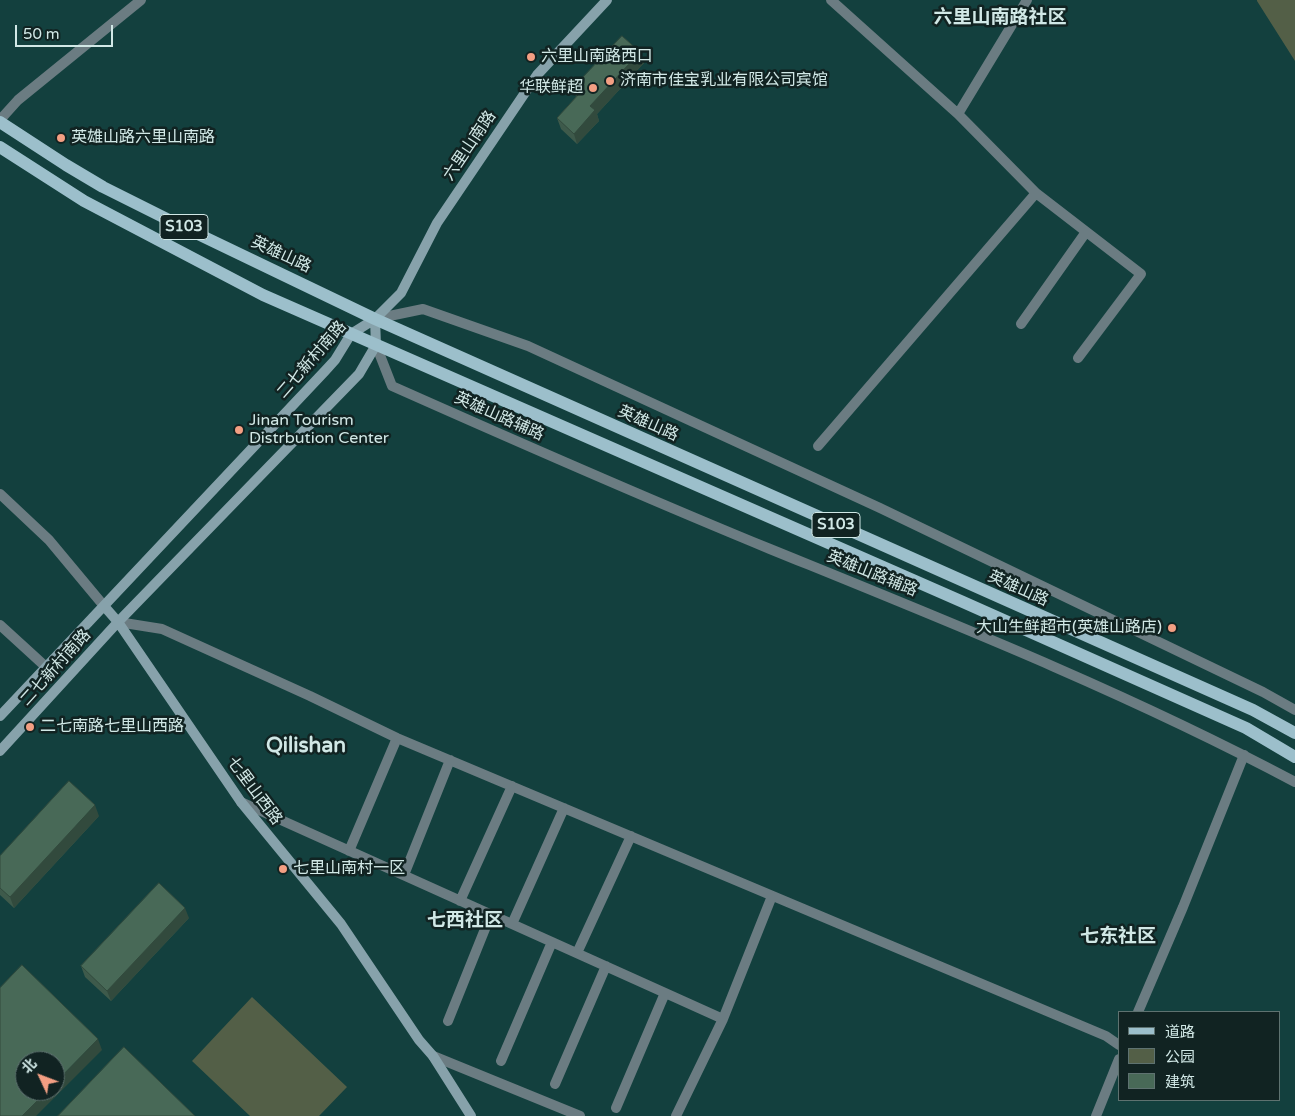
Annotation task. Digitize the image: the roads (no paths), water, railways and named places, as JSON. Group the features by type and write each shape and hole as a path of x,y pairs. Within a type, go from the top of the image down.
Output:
{"main road":[{"name":"六里山南路","path":"375,319 402,293 437,223 537,75 602,2"},
{"name":"英雄山路","path":"0,121 66,165 104,187 375,319 1253,710 1295,733"},
{"name":"英雄山路","path":"0,147 84,201 263,295 1016,625 1246,728 1295,757"},
{"name":"二七新村南路","path":"0,716 325,371 335,360 351,334 375,319"},
{"path":"375,319 376,345"},
{"name":"二七新村南路","path":"0,751 118,622 352,382 359,374 376,345"},
{"name":"七里山西路","path":"104,606 118,622 241,802 341,924 419,1040 433,1056 471,1116"}],"street":[{"path":"0,121 18,100 141,0"},
{"path":"831,0 958,114 1036,193 1141,274 1078,358"},
{"path":"958,114 1027,0"},
{"path":"818,446 1036,193"},
{"path":"1020,324 1086,232"},
{"path":"375,319 423,309 528,346 880,508 1263,692 1295,710"},
{"name":"英雄山路辅路","path":"376,345 392,386 639,495 1023,652 1244,755 1295,782"},
{"name":"七里山西路","path":"0,494 49,540 104,606"},
{"path":"118,622 162,629 397,738 1106,1036 1118,1044"},
{"path":"0,625 46,667"},
{"path":"349,851 397,738"},
{"path":"1138,1011 1183,908 1244,755"},
{"path":"404,875 450,760"},
{"path":"460,900 512,786"},
{"path":"241,802 724,1019"},
{"path":"512,924 564,808"},
{"path":"576,953 631,836"},
{"path":"676,1116 724,1019 772,896"},
{"path":"448,1021 491,914"},
{"path":"501,1061 552,942"},
{"path":"555,1084 606,966"},
{"path":"616,1108 665,992"},
{"path":"433,1056 580,1116"},
{"path":"1096,1116 1118,1061"}],"place":[{"name":"六里山南路西口","path":"531,57"},
{"name":"济南市佳宝乳业有限公司宾馆","path":"610,81"},
{"name":"华联鲜超","path":"593,88"},
{"name":"英雄山路六里山南路","path":"61,138"},
{"name":"Jinan Tourism Distrbution Center","path":"239,430"},
{"name":"大山生鲜超市(英雄山路店)","path":"1172,628"},
{"name":"二七南路七里山西路","path":"30,727"},
{"name":"七里山南村一区","path":"283,869"}],"district":[{"name":"六里山南路社区","path":"1000,18"},
{"name":"Qilishan","path":"306,746"},
{"name":"七西社区","path":"465,921"},
{"name":"七东社区","path":"1118,937"}]}
